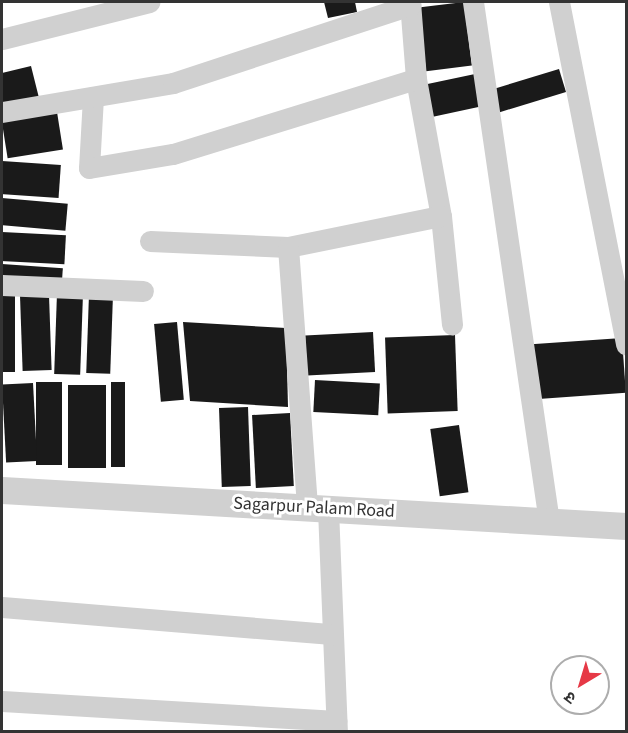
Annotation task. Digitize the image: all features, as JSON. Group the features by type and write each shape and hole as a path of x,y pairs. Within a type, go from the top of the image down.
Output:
{"street":[{"path":"2,39 148,2"},
{"path":"473,2 549,522"},
{"path":"559,2 627,344"},
{"path":"2,112 173,83 410,3 416,79 441,216 452,324"},
{"path":"93,97 89,168 173,154 416,79"},
{"path":"150,241 288,247 441,216"},
{"path":"2,701 336,727 333,634 288,247"},
{"path":"2,285 143,291"},
{"name":"Sagarpur Palam Road","path":"2,490 627,526"},
{"path":"2,607 333,634"}],"building":[{"path":"324,2 355,2 357,12 328,18"},
{"path":"464,2 472,66 426,71 418,8"},
{"path":"31,66 39,98 2,107 2,73"},
{"path":"559,69 566,92 498,113 491,90"},
{"path":"475,74 482,106 426,118 419,86"},
{"path":"57,112 63,150 8,158 2,121"},
{"path":"2,161 61,165 59,198 2,194"},
{"path":"2,198 68,204 65,231 2,225"},
{"path":"2,232 66,235 64,264 2,261"},
{"path":"2,264 63,268 62,286 2,282"},
{"path":"57,293 83,294 80,375 54,374"},
{"path":"2,294 15,294 15,372 2,372"},
{"path":"89,294 113,295 110,374 86,373"},
{"path":"49,295 52,370 23,371 20,296"},
{"path":"177,322 184,400 161,402 154,324"},
{"path":"183,322 286,328 288,407 190,401"},
{"path":"373,332 375,372 307,376 305,336"},
{"path":"455,335 458,411 388,413 385,337"},
{"path":"622,338 626,393 535,399 531,344"},
{"path":"315,380 380,383 378,415 313,412"},
{"path":"36,382 62,382 62,465 36,465"},
{"path":"111,382 125,382 125,467 111,467"},
{"path":"33,383 37,461 6,463 2,385"},
{"path":"68,385 106,385 106,468 68,468"},
{"path":"248,407 251,486 222,487 219,408"},
{"path":"290,413 294,486 256,488 252,415"},
{"path":"459,425 468,492 440,496 430,429"}]}
